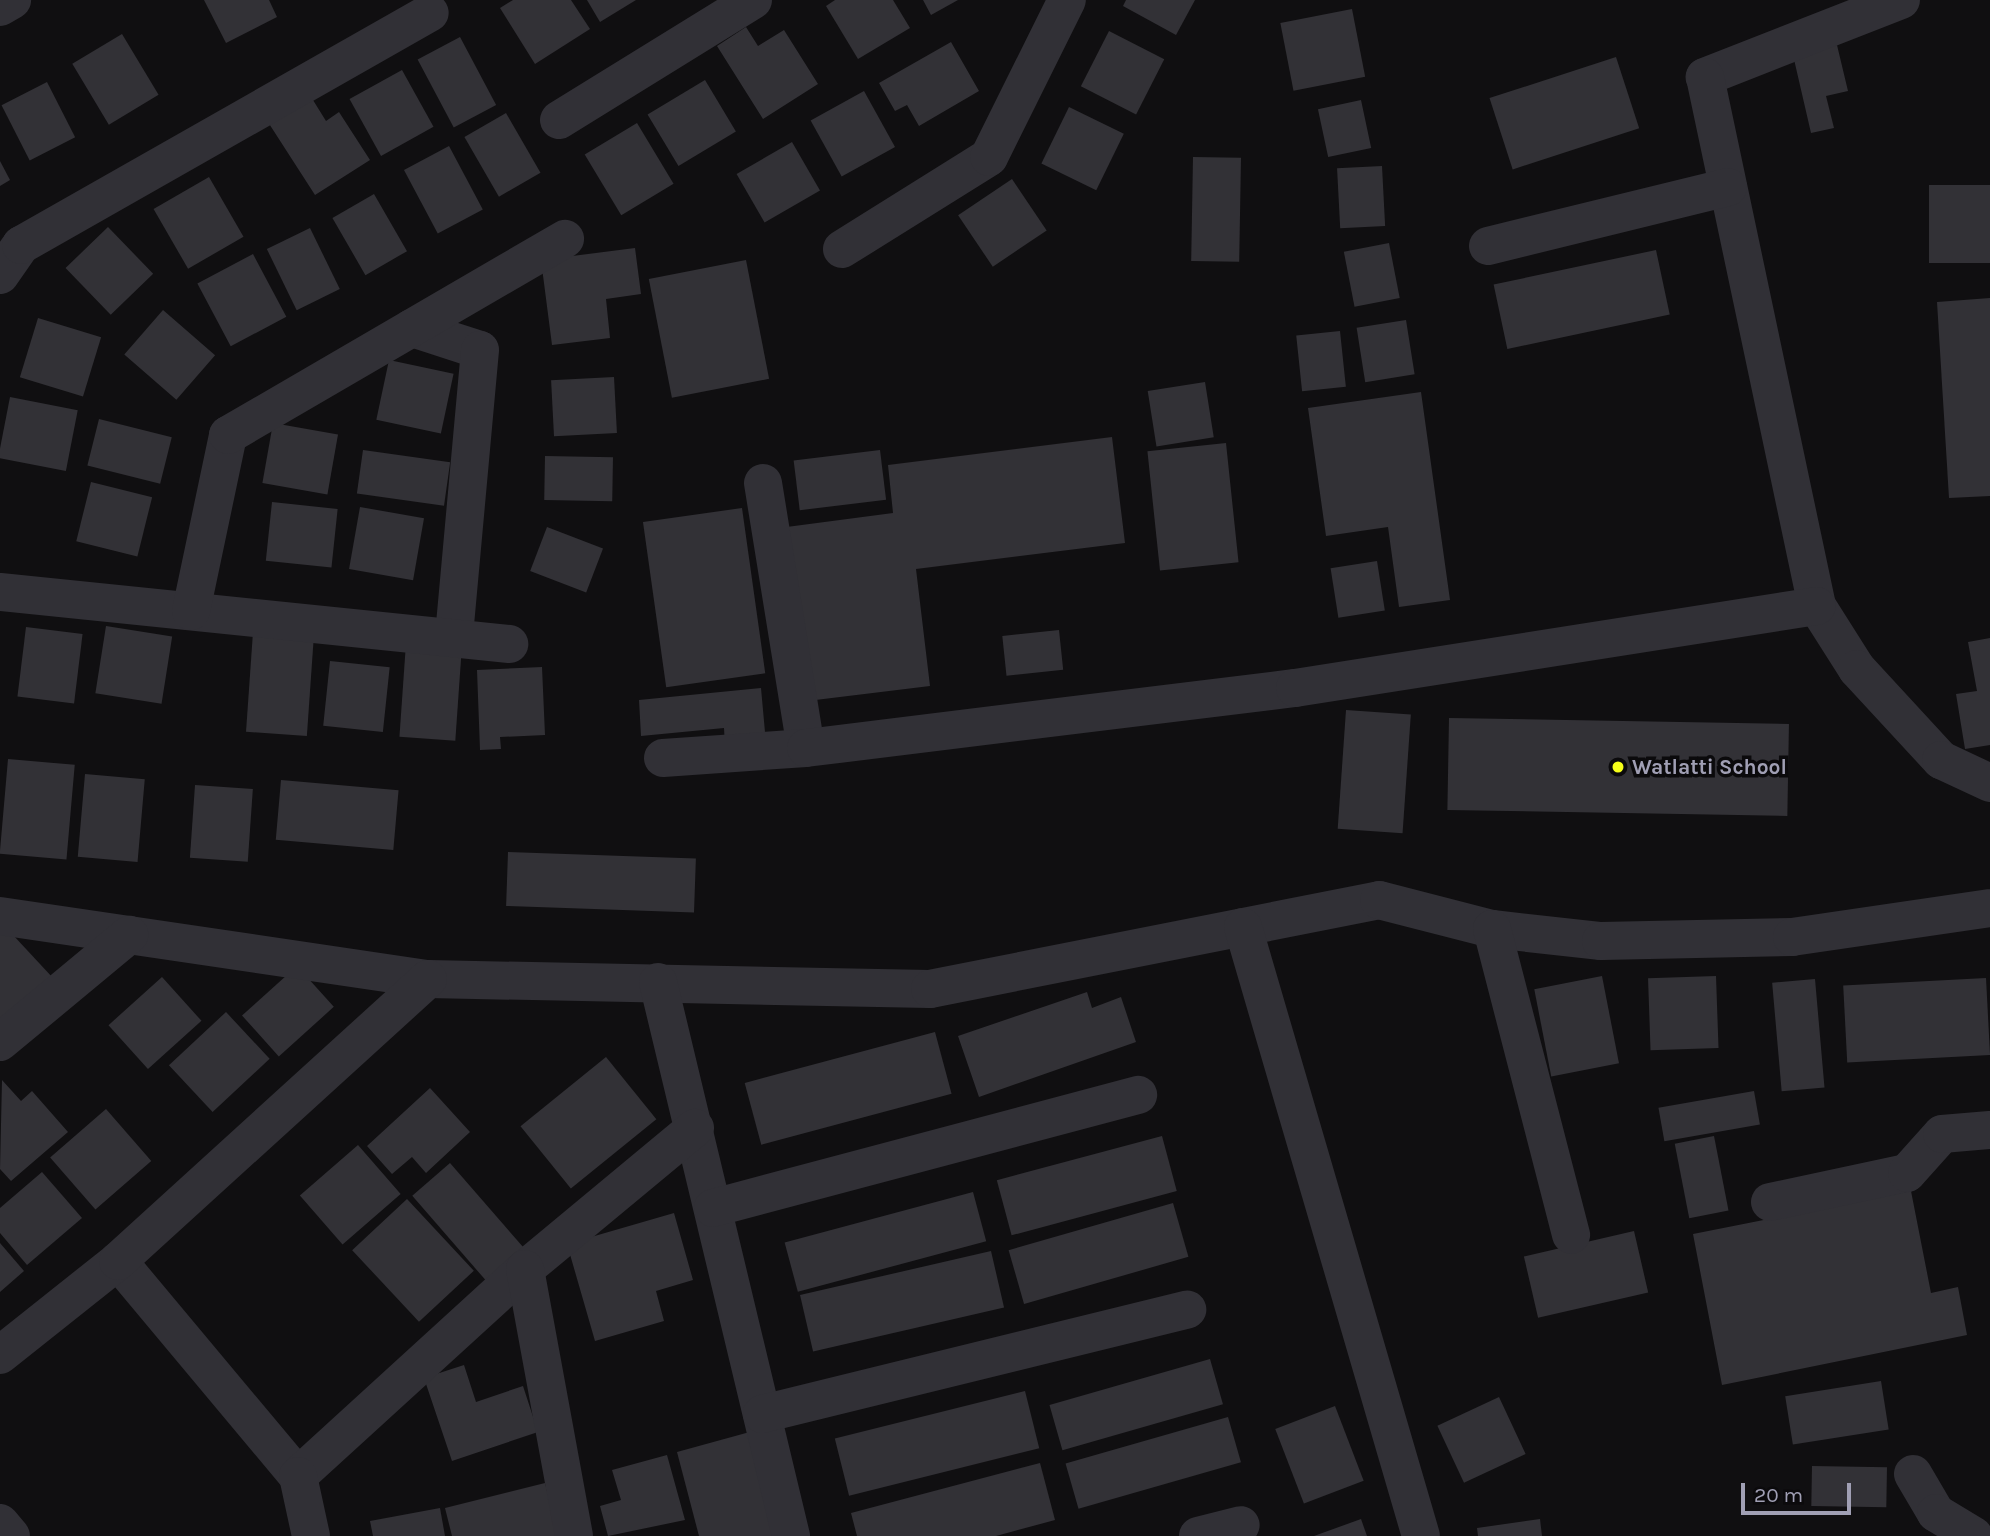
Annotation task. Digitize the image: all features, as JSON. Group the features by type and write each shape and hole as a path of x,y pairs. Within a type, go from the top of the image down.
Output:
{"street":[{"path":"0,8 12,0"},
{"path":"559,120 753,0"},
{"path":"842,249 989,157 1067,0"},
{"path":"1901,0 1705,77 1818,606 1857,669 1941,760 1990,783"},
{"path":"0,275 21,245 430,13"},
{"path":"1488,246 1728,187"},
{"path":"191,611 228,435 565,239"},
{"path":"412,328 480,350 454,638"},
{"path":"763,483 806,748"},
{"path":"0,592 509,644"},
{"path":"663,758 806,748 1295,688 1818,606"},
{"path":"0,916 428,979 930,989 1379,900 1492,929 1601,941 1793,937 1990,908"},
{"path":"1243,927 1420,1536"},
{"path":"1492,929 1571,1235"},
{"path":"0,1042 129,935"},
{"path":"0,1355 118,1261 428,979"},
{"path":"658,982 791,1536"},
{"path":"713,1208 1138,1095"},
{"path":"298,1476 525,1269 695,1128"},
{"path":"1770,1202 1907,1173 1942,1134 1990,1130"},
{"path":"118,1261 298,1476 311,1536"},
{"path":"525,1269 574,1536"},
{"path":"762,1414 1187,1310"},
{"path":"1913,1474 1936,1513 1974,1536"},
{"path":"0,1522 11,1536"},
{"path":"1198,1536 1241,1525"}],"building":[{"path":"204,0 269,0 277,17 226,43"},
{"path":"513,0 571,0 590,29 535,64 500,8"},
{"path":"587,0 636,0 600,22"},
{"path":"835,0 893,0 910,28 858,59 826,6"},
{"path":"923,0 958,0 931,15"},
{"path":"1126,0 1195,0 1176,35 1123,6"},
{"path":"1352,9 1365,77 1294,91 1280,23"},
{"path":"746,27 758,46 784,30 818,84 763,119 717,46"},
{"path":"1109,31 1164,59 1136,114 1081,86"},
{"path":"122,34 159,95 109,125 72,64"},
{"path":"460,37 496,105 454,128 418,60"},
{"path":"951,42 979,91 919,126 907,105 895,111 879,83"},
{"path":"1837,45 1848,91 1826,96 1834,128 1811,133 1793,55"},
{"path":"1616,57 1639,128 1513,169 1490,98"},
{"path":"402,70 434,127 381,156 350,99"},
{"path":"705,80 736,131 678,166 648,115"},
{"path":"47,82 75,137 30,160 2,105"},
{"path":"864,91 895,147 842,177 811,121"},
{"path":"308,92 326,121 339,112 370,160 315,195 266,119"},
{"path":"1361,100 1371,148 1328,157 1318,109"},
{"path":"1069,107 1124,134 1096,190 1041,164"},
{"path":"506,113 540,173 499,197 464,137"},
{"path":"637,123 674,184 621,215 585,154"},
{"path":"792,142 820,190 765,222 737,174"},
{"path":"449,146 483,210 438,234 404,170"},
{"path":"1193,157 1241,158 1239,262 1191,261"},
{"path":"0,161 10,180 0,186"},
{"path":"1382,166 1385,226 1340,228 1337,168"},
{"path":"209,177 243,237 188,269 154,209"},
{"path":"1012,179 1047,230 993,267 958,215"},
{"path":"1929,185 1990,185 1990,263 1929,263"},
{"path":"374,194 407,251 365,275 332,218"},
{"path":"108,227 153,274 111,315 66,268"},
{"path":"310,228 340,289 297,310 267,249"},
{"path":"1389,243 1400,298 1355,307 1344,252"},
{"path":"635,248 641,294 606,299 610,338 552,345 541,260"},
{"path":"1656,250 1670,315 1507,349 1494,285"},
{"path":"253,254 286,317 231,346 197,284"},
{"path":"746,260 769,379 672,398 649,279"},
{"path":"1990,298 1990,496 1949,498 1937,302"},
{"path":"163,310 215,355 176,400 124,355"},
{"path":"38,318 101,337 83,397 20,377"},
{"path":"1406,320 1415,374 1365,382 1357,328"},
{"path":"1340,331 1346,387 1302,391 1296,336"},
{"path":"389,360 454,374 441,433 376,420"},
{"path":"614,377 617,433 554,436 551,380"},
{"path":"1205,382 1214,437 1156,446 1148,391"},
{"path":"1421,392 1450,600 1399,607 1388,527 1326,536 1308,408"},
{"path":"10,397 78,410 66,471 0,458"},
{"path":"99,419 172,437 160,484 87,466"},
{"path":"273,423 338,434 327,495 262,483"},
{"path":"1112,437 1125,543 916,569 930,686 799,702 779,528 893,513 888,465"},
{"path":"1226,443 1239,562 1160,571 1147,451"},
{"path":"363,450 450,462 444,506 357,494"},
{"path":"880,450 886,500 800,510 794,461"},
{"path":"545,456 613,457 612,501 544,500"},
{"path":"91,482 152,497 137,556 76,541"},
{"path":"272,502 338,509 331,568 266,561"},
{"path":"360,507 424,518 413,580 349,569"},
{"path":"742,508 765,673 666,687 643,522"},
{"path":"547,527 603,549 586,592 530,571"},
{"path":"1377,561 1385,610 1338,618 1331,568"},
{"path":"106,626 172,636 162,704 95,693"},
{"path":"26,627 83,634 74,703 17,696"},
{"path":"1059,630 1063,670 1006,676 1002,636"},
{"path":"253,632 314,636 307,736 246,732"},
{"path":"1990,638 1990,745 1965,749 1956,694 1977,691 1968,642"},
{"path":"406,643 462,647 455,741 399,737"},
{"path":"330,661 390,667 383,732 323,726"},
{"path":"542,667 545,735 500,737 501,749 480,750 477,670"},
{"path":"761,688 766,743 725,747 724,728 641,736 639,700"},
{"path":"1346,710 1411,715 1403,833 1338,829"},
{"name":"Watlatti School","path":"1449,718 1789,724 1787,816 1447,810"},
{"path":"8,759 75,765 66,859 0,854"},
{"path":"85,774 145,779 138,862 78,857"},
{"path":"281,780 399,790 393,850 276,840"},
{"path":"195,785 253,789 248,862 190,858"},
{"path":"508,852 696,859 694,913 506,906"},
{"path":"0,921 53,978 0,1027"},
{"path":"297,966 334,1007 279,1056 242,1016"},
{"path":"1602,976 1619,1063 1551,1077 1534,989"},
{"path":"1716,976 1719,1048 1651,1050 1648,978"},
{"path":"162,977 201,1021 148,1069 108,1025"},
{"path":"1986,978 1990,1055 1847,1062 1843,985"},
{"path":"1815,979 1824,1088 1782,1091 1772,983"},
{"path":"1087,992 1092,1008 1121,997 1136,1042 979,1097 958,1036"},
{"path":"226,1012 270,1059 213,1112 169,1065"},
{"path":"935,1032 952,1094 761,1145 745,1083"},
{"path":"606,1057 656,1119 571,1188 521,1126"},
{"path":"2,1080 21,1101 32,1091 68,1132 11,1181 0,1169"},
{"path":"430,1088 470,1132 426,1173 412,1157 392,1174 367,1146"},
{"path":"1754,1091 1760,1124 1664,1141 1658,1108"},
{"path":"106,1109 151,1161 95,1210 50,1158"},
{"path":"1162,1136 1177,1191 1012,1235 997,1180"},
{"path":"1714,1136 1729,1211 1689,1218 1675,1144"},
{"path":"358,1145 401,1194 343,1245 300,1196"},
{"path":"450,1163 524,1248 486,1281 412,1196"},
{"path":"42,1172 82,1218 27,1265 0,1233 0,1208"},
{"path":"1911,1191 1931,1293 1958,1287 1967,1335 1722,1385 1693,1234"},
{"path":"973,1192 986,1241 798,1292 785,1242"},
{"path":"407,1199 474,1271 419,1322 352,1250"},
{"path":"1173,1203 1188,1257 1024,1304 1009,1250"},
{"path":"674,1213 693,1280 656,1291 664,1321 595,1341 567,1244"},
{"path":"1634,1231 1648,1292 1538,1318 1524,1256"},
{"path":"0,1243 24,1271 0,1292"},
{"path":"991,1251 1004,1308 813,1352 800,1295"},
{"path":"1210,1359 1223,1404 1062,1450 1049,1405"},
{"path":"464,1365 476,1402 523,1386 538,1432 452,1461 424,1378"},
{"path":"1881,1381 1889,1429 1793,1445 1785,1396"},
{"path":"1025,1391 1039,1448 849,1496 835,1438"},
{"path":"1499,1397 1526,1454 1464,1483 1437,1426"},
{"path":"1335,1406 1364,1481 1304,1504 1275,1429"},
{"path":"1228,1417 1241,1462 1079,1509 1066,1464"},
{"path":"757,1430 784,1536 699,1536 677,1452"},
{"path":"667,1455 685,1520 608,1536 600,1506 621,1500 612,1470"},
{"path":"1040,1463 1055,1520 996,1536 857,1536 851,1513"},
{"path":"1812,1466 1887,1467 1886,1507 1811,1506"},
{"path":"545,1483 558,1536 452,1536 445,1508"},
{"path":"440,1508 445,1536 373,1536 370,1521"},
{"path":"1361,1519 1367,1536 1314,1536"},
{"path":"1540,1519 1542,1536 1478,1536 1477,1528"}],"place":[{"name":"Watlatti School","path":"1618,767"}]}
